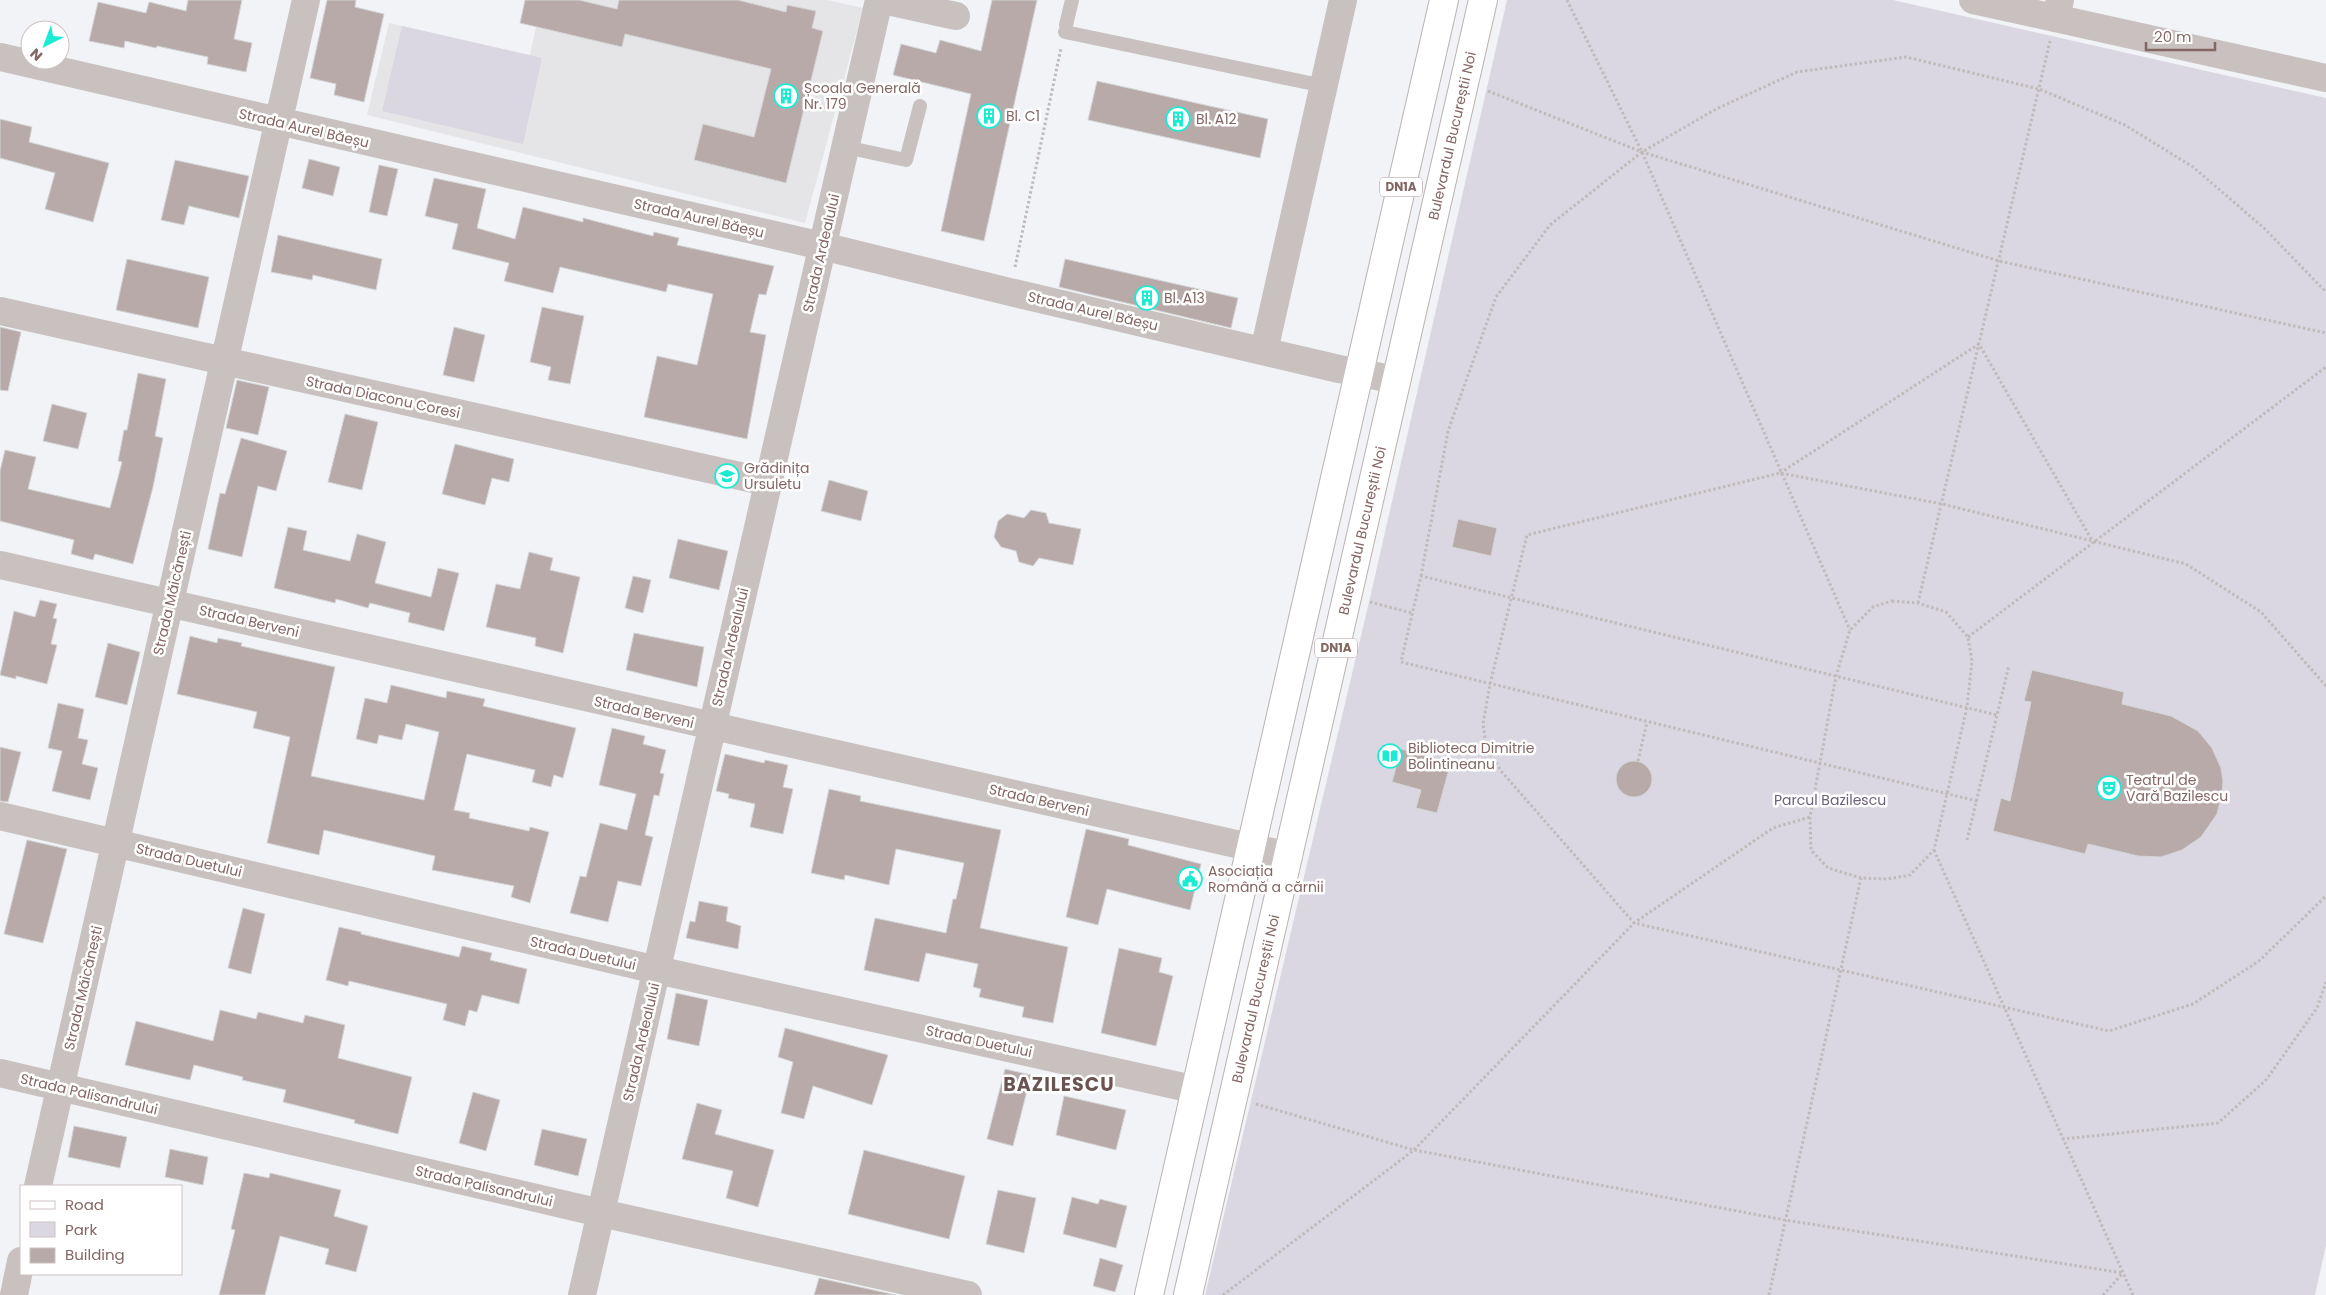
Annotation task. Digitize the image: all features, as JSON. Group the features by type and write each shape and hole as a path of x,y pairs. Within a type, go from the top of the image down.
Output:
{"main road":[{"name":"DN1A","path":"1149,1295 1198,1090 1358,374 1444,0"},
{"name":"Bulevardul Bucureștii Noi","path":"1188,1295 1483,0"}],"street":[{"name":"Strada Măicănești","path":"38,1185 306,0"},
{"path":"881,0 956,16"},
{"name":"Strada Ardealului","path":"582,1295 658,970 767,482 881,0"},
{"path":"1264,351 1343,0"},
{"path":"1973,0 2326,78"},
{"name":"Strada Aurel Băeșu","path":"0,57 822,246 1358,374 1397,380"},
{"name":"Strada Diaconu Coresi","path":"0,311 767,482"},
{"name":"Strada Berveni","path":"0,565 1289,856"},
{"name":"Strada Duetului","path":"0,816 658,970 1198,1090"},
{"name":"Strada Palisandrului","path":"0,1073 601,1213 968,1295"},
{"path":"14,1295 20,1266"}],"lane":[{"path":"1072,0 1065,28 1324,86"},
{"path":"845,147 906,160 920,106"}],"path":[{"path":"1567,0 1642,152 1780,473 1850,630"},
{"path":"1918,603 2056,17"},
{"path":"1010,292 1065,28"},
{"path":"1977,801 1400,662 1421,576 1448,431 1496,297 1550,225 1642,152 1716,109 1797,72 1906,57 2039,89 2125,125 2192,167 2264,228 2326,292"},
{"path":"1484,89 1642,152 1999,261 2326,333"},
{"path":"1979,344 1780,473 1527,535 1490,684 1483,724 1486,746 1501,771 1634,923 2004,1009 2109,1031 2193,1004 2259,961 2326,896"},
{"path":"1979,344 2094,543"},
{"path":"1968,637 2326,367"},
{"path":"1780,473 1942,504 2094,543 2186,564 2261,612 2326,686"},
{"path":"1421,576 1997,714"},
{"path":"1892,600 1918,603 1946,612 1968,637 1972,661 1967,708 1948,793 1934,850 1910,875 1887,879 1861,878 1828,868 1811,850 1810,817 1819,763 1836,676 1850,630 1873,607 1892,600"},
{"path":"1364,601 1412,613"},
{"path":"1967,840 2009,665"},
{"path":"1638,760 1647,722"},
{"path":"1223,1295 1414,1150 1634,923 1774,828 1810,817"},
{"path":"1934,850 2133,1295"},
{"path":"1769,1295 1861,878"},
{"path":"2062,1139 2218,1123 2266,1080 2317,1008 2326,982"},
{"path":"1246,1101 1414,1150 1785,1220 2123,1273"},
{"path":"2103,1295 2123,1273"}],"shaded area":[{"path":"542,0 827,0 863,8 805,223 367,115 389,23 530,55"}],"green space":[{"name":"Parcul Bazilescu","path":"1507,0 1893,0 2326,98 2326,1245 2315,1295 1205,1295 1369,602"},
{"path":"402,26 542,58 523,144 382,111"}],"building":[{"path":"188,0 242,0 234,39 252,43 246,72 207,64 208,57 157,46 156,48 125,41 124,48 89,41 98,2 146,13 149,2 186,11"},
{"path":"327,0 356,0 355,7 384,14 364,102 334,95 336,84 310,78"},
{"name":"Școala Generală Nr. 179","path":"525,0 579,0 617,9 619,0 738,0 786,12 787,5 816,11 812,28 823,31 786,183 694,160 703,124 754,137 771,69 625,34 622,47 520,23"},
{"name":"Bl. C1","path":"992,0 1037,0 984,241 941,231 971,94 893,75 901,44 936,53 940,40 981,51"},
{"name":"Bl. A12","path":"1097,81 1268,119 1260,158 1088,120"},
{"path":"0,119 32,127 29,142 109,163 93,222 45,209 55,173 0,158"},
{"path":"309,159 340,167 333,196 302,188"},
{"path":"175,160 249,176 239,218 189,206 184,225 161,220"},
{"path":"379,165 398,169 387,216 369,212"},
{"path":"434,178 486,189 477,228 515,239 523,207 583,222 583,218 653,236 654,232 679,238 677,245 774,266 766,295 759,294 750,332 766,335 747,439 644,417 657,356 697,365 713,294 668,284 666,292 560,267 553,293 504,281 509,263 452,249 458,224 425,216"},
{"path":"278,235 382,259 376,290 313,275 312,280 271,272"},
{"path":"127,259 209,277 198,328 116,310"},
{"name":"Bl. A13","path":"1065,259 1238,298 1231,328 1059,287"},
{"path":"542,307 584,316 570,384 548,380 551,367 530,362"},
{"path":"0,327 21,332 8,391 0,390"},
{"path":"454,327 485,335 474,382 443,375"},
{"path":"138,373 166,379 155,436 163,438 153,487 133,564 95,554 93,560 71,554 74,540 0,521 0,471 5,450 36,457 28,489 110,508 122,462 118,461 124,430 127,430"},
{"path":"237,380 269,387 258,435 226,428"},
{"path":"52,404 87,413 78,449 43,441"},
{"path":"345,414 378,422 362,490 328,482"},
{"path":"241,438 287,451 276,491 258,486 242,557 208,549 220,493 225,494"},
{"path":"455,444 514,459 509,482 492,478 485,505 442,494"},
{"path":"829,480 868,491 861,521 821,511"},
{"path":"1031,510 1046,513 1049,523 1081,529 1073,565 1039,558 1033,566 1019,562 1016,551 1001,547 994,537 998,521 1007,514 1024,518"},
{"path":"1458,519 1497,528 1491,556 1452,547"},
{"path":"288,527 307,531 303,550 350,561 357,534 386,542 375,583 431,597 438,568 459,573 444,631 408,622 410,613 370,603 368,608 336,599 335,603 274,588"},
{"path":"678,539 728,551 719,590 669,578"},
{"path":"529,552 553,558 550,570 580,577 563,653 535,646 536,638 486,627 496,584 520,589"},
{"path":"633,576 651,580 643,613 625,608"},
{"path":"40,600 57,604 53,618 57,619 51,644 57,645 47,684 16,676 16,679 0,675 14,611 35,617"},
{"path":"634,633 704,647 697,687 626,670"},
{"path":"190,636 217,643 218,638 242,643 241,646 335,667 311,776 424,800 439,732 406,724 402,740 379,735 377,744 356,739 365,698 387,703 391,685 446,698 447,691 485,699 483,706 576,728 563,778 554,775 551,787 532,782 535,770 467,754 454,810 470,813 469,818 529,831 530,827 549,832 530,903 511,897 514,886 432,870 435,856 324,830 319,855 267,843 290,737 253,728 257,712 177,694"},
{"path":"108,643 140,652 127,705 95,697"},
{"path":"2032,670 2124,692 2122,704 2171,716 2198,731 2212,748 2221,768 2223,781 2217,814 2201,837 2182,850 2161,857 2138,856 2088,844 2085,854 1993,831 2001,798 2010,801 2031,702 2024,701"},
{"path":"58,703 84,709 78,738 88,740 82,764 98,768 90,800 52,791 62,751 48,748"},
{"path":"612,728 645,736 643,744 666,750 660,773 664,774 659,796 654,795 645,835 653,837 641,886 618,881 608,922 570,913 580,876 586,877 600,823 627,830 636,794 599,785"},
{"path":"0,747 21,752 8,802 0,801"},
{"path":"1401,749 1451,762 1437,813 1416,808 1421,790 1392,782"},
{"path":"725,754 764,763 765,760 788,765 783,787 793,789 783,834 750,827 755,804 728,798 729,794 716,791"},
{"path":"1634,761 1641,762 1647,766 1651,772 1651,786 1647,792 1641,796 1634,797 1627,796 1621,792 1617,786 1616,779 1617,772 1621,766 1627,762"},
{"path":"829,789 861,796 860,801 1001,830 980,928 1068,947 1053,1023 1022,1017 1024,1007 979,997 981,989 973,987 978,964 926,953 919,982 864,970 875,918 946,933 953,899 956,899 964,863 896,849 889,885 845,875 844,880 811,873"},
{"path":"1086,829 1129,839 1128,845 1201,864 1190,910 1107,889 1098,925 1066,917"},
{"path":"27,840 67,849 43,943 4,934"},
{"path":"699,901 728,907 726,921 741,926 738,949 686,938 690,921 695,922"},
{"path":"243,908 265,914 251,974 228,968"},
{"path":"339,927 459,957 462,946 492,953 490,960 527,969 519,1004 482,995 477,1012 469,1010 465,1026 443,1020 447,1004 349,981 348,986 326,980"},
{"path":"1119,948 1162,958 1159,972 1173,976 1156,1046 1101,1033"},
{"path":"676,993 708,1000 699,1046 667,1039"},
{"path":"220,1010 256,1019 258,1012 303,1023 305,1015 345,1025 338,1058 412,1077 398,1134 354,1123 355,1120 283,1102 286,1090 242,1080 243,1077 194,1065 190,1080 125,1065 136,1021 213,1041"},
{"path":"785,1028 888,1055 872,1105 813,1086 804,1119 781,1113 793,1062 778,1057"},
{"path":"1005,1069 1031,1075 1013,1146 987,1139"},
{"path":"473,1092 500,1100 486,1151 459,1143"},
{"path":"1064,1096 1126,1110 1116,1150 1056,1135"},
{"path":"697,1103 722,1110 715,1134 774,1150 758,1207 726,1198 733,1171 682,1159"},
{"path":"74,1126 127,1137 120,1168 68,1157"},
{"path":"542,1129 587,1139 578,1176 534,1165"},
{"path":"170,1149 208,1157 203,1185 165,1177"},
{"path":"864,1150 965,1176 949,1239 848,1214"},
{"path":"244,1173 269,1178 270,1173 341,1190 334,1216 368,1226 356,1272 325,1264 329,1249 280,1236 265,1295 219,1295 235,1230 231,1229"},
{"path":"998,1190 1036,1198 1024,1253 986,1244"},
{"path":"1072,1197 1098,1204 1100,1199 1127,1206 1116,1248 1063,1234"},
{"path":"1100,1258 1123,1265 1115,1292 1093,1286"},
{"path":"819,1278 896,1295 814,1295"}],"place":[{"name":"Școala Generală Nr. 179","path":"786,96"},
{"name":"Bl. C1","path":"989,116"},
{"name":"Bl. A12","path":"1178,119"},
{"name":"Bl. A13","path":"1147,298"},
{"name":"Grădinița Ursuletu","path":"727,476"},
{"name":"Biblioteca Dimitrie Bolintineanu","path":"1390,756"},
{"name":"Teatrul de Vară Bazilescu","path":"2109,788"},
{"name":"Asociația Română a cărnii","path":"1190,879"}],"district":[{"name":"BAZILESCU","path":"1059,1084"}]}
